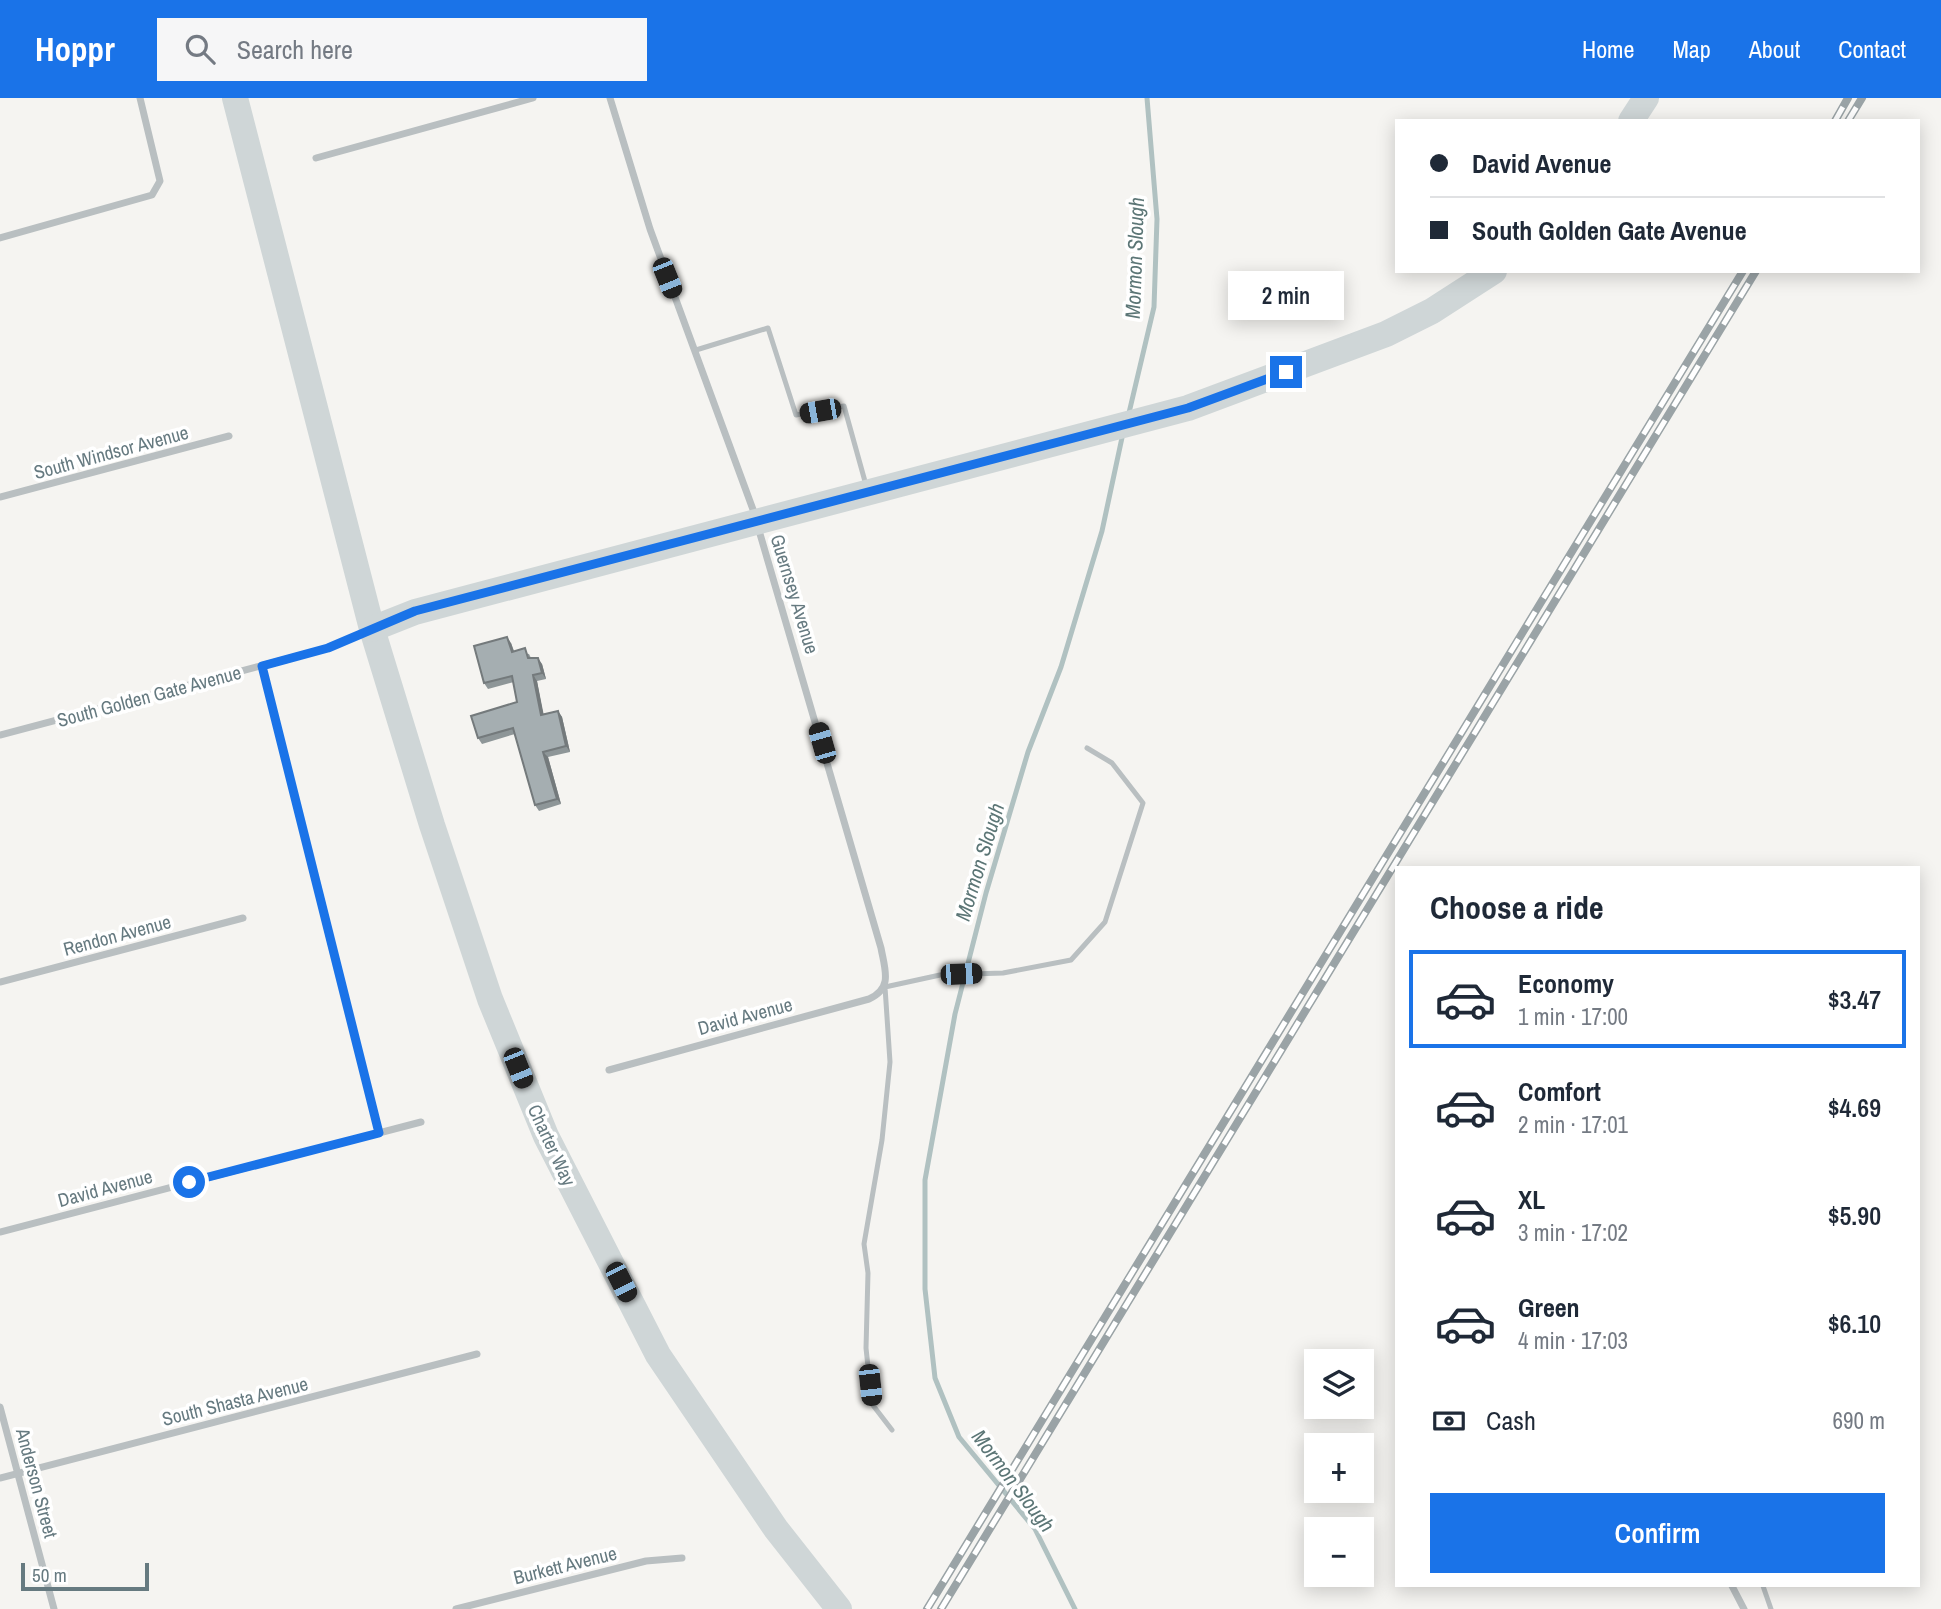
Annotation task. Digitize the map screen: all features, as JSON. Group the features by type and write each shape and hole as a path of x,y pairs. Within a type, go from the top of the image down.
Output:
{"main road":[{"name":"Charter Way","path":"235,98 372,629 432,825 490,999 546,1136 658,1355 776,1529 839,1609"},
{"path":"1632,119 1646,98"},
{"name":"South Golden Gate Avenue","path":"372,629 415,611 869,494 1188,408 1386,334 1432,311 1490,273"}],"street":[{"path":"0,238 135,202 152,195 160,181 140,98"},
{"path":"316,158 533,98"},
{"name":"Guernsey Avenue","path":"610,98 650,229 757,522 881,948 886,987"},
{"name":"South Windsor Avenue","path":"0,497 229,436"},
{"name":"South Golden Gate Avenue","path":"0,735 328,648 372,629"},
{"name":"Rendon Avenue","path":"0,982 243,918"},
{"name":"David Avenue","path":"609,1070 869,999 882,994 886,987"},
{"name":"David Avenue","path":"0,1231 421,1122"},
{"name":"South Shasta Avenue","path":"0,1478 477,1354"},
{"name":"Anderson Street","path":"0,1407 54,1609"},
{"name":"Burkett Avenue","path":"456,1609 646,1561 682,1558"},
{"path":"1733,1587 1744,1609"}],"lane":[{"path":"696,350 768,328 796,415 844,406 869,494"},
{"path":"262,666 379,1133"},
{"path":"892,1430 872,1404 866,1348 868,1273 864,1244 882,1140 890,1062 886,987 940,975 1003,973 1071,960 1105,922 1143,803 1112,763 1087,748"},
{"path":"1763,1587 1770,1609"}],"building":[{"path":"507,637 512,652 525,648 528,658 538,658 542,673 533,675 541,715 558,711 566,746 543,752 557,799 535,805 513,728 478,738 471,716 517,702 512,676 484,683 474,646"}],"waterway":[{"name":"Mormon Slough","path":"1128,417 1154,307 1157,219 1147,98"},
{"name":"Mormon Slough","path":"1075,1609 1035,1529 959,1437 935,1378 925,1289 925,1180 955,1014 986,893 1028,752 1061,667 1102,531 1123,433"}],"railway":[{"path":"1836,119 1848,98"},
{"path":"1849,119 1862,98"},
{"path":"927,1609 1742,273"},
{"path":"941,1609 1755,273"}],"route":[{"path":"189,1182 379,1133 262,666 328,648 415,611 869,494 1188,408 1286,372"}]}
